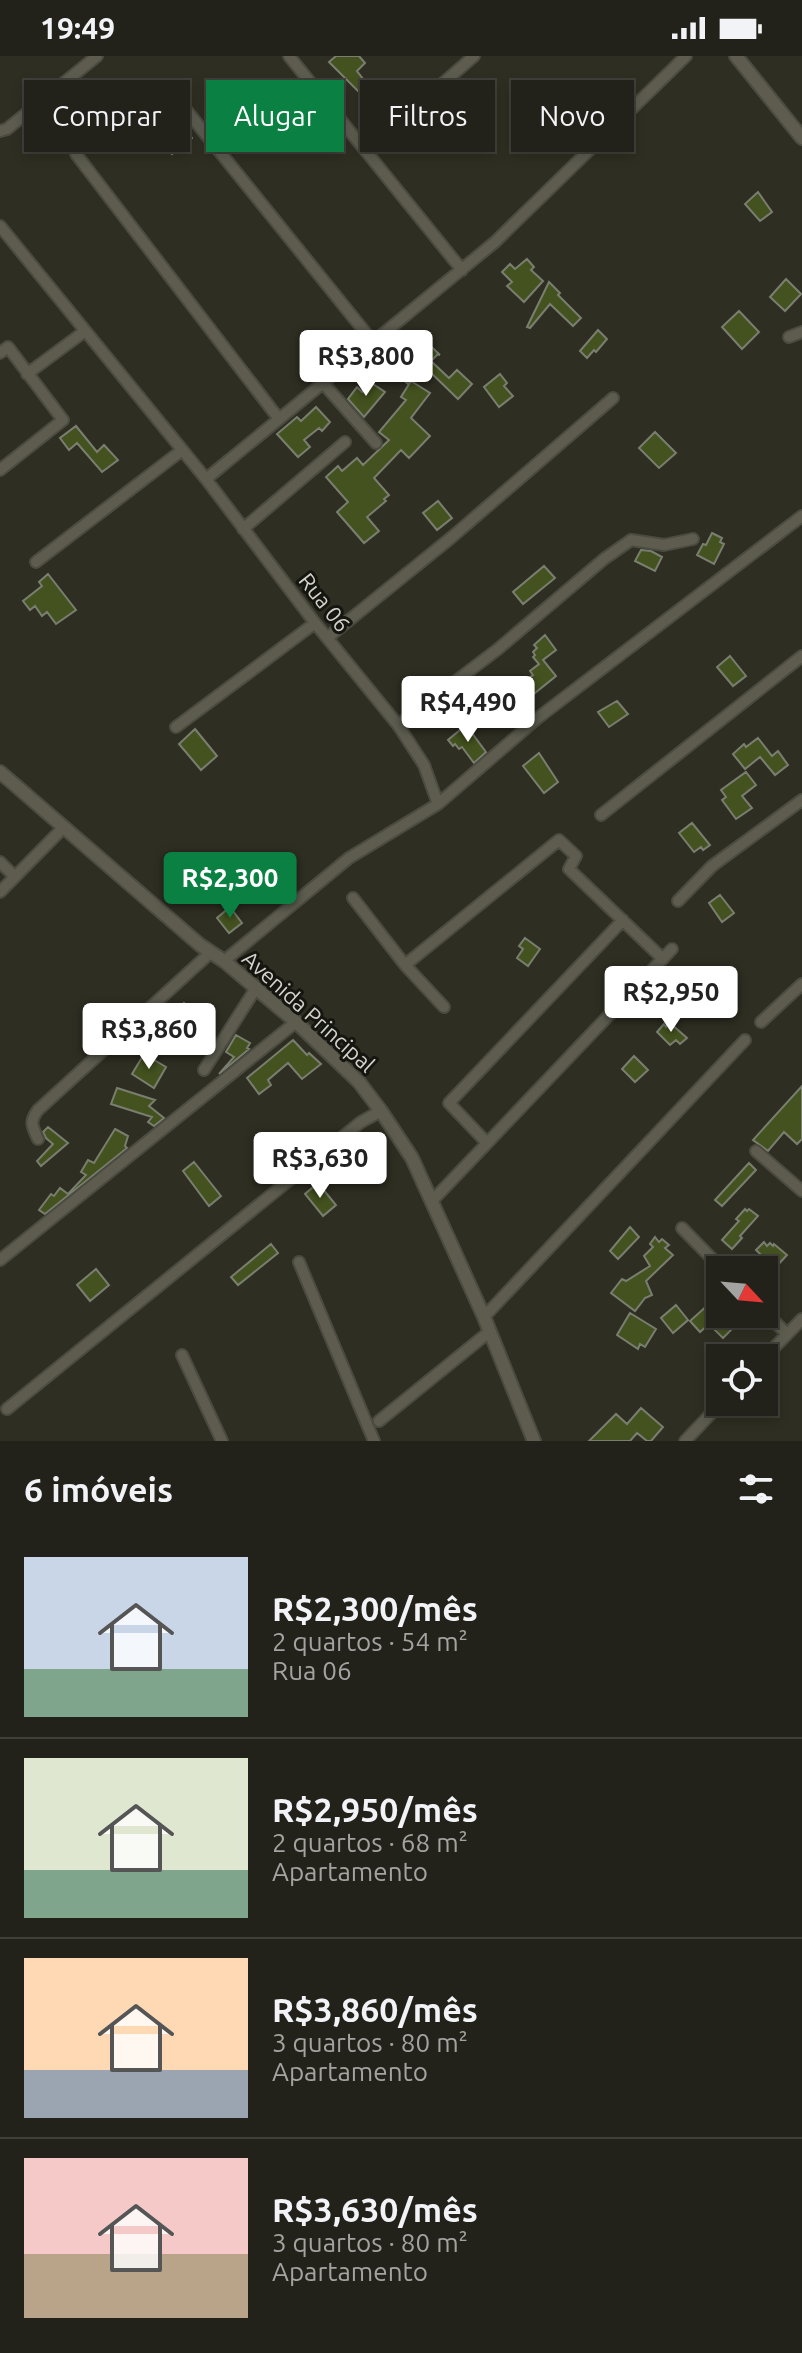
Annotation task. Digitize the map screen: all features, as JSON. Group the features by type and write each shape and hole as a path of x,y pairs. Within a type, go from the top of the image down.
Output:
{"street":[{"path":"0,131 7,129 97,56"},
{"path":"289,56 462,270"},
{"path":"447,80 474,56"},
{"path":"206,479 495,242 686,56"},
{"path":"736,56 802,138"},
{"path":"190,115 373,342"},
{"path":"76,154 279,419"},
{"name":"Rua 06","path":"0,226 206,479 315,623 398,725 424,765 438,804"},
{"path":"27,374 85,331"},
{"path":"789,337 802,332"},
{"path":"0,353 8,347 63,420 0,470"},
{"path":"323,383 376,443"},
{"path":"327,638 452,537 613,398"},
{"path":"243,529 345,442"},
{"path":"36,562 181,451"},
{"path":"224,961 349,858 438,804 539,717 802,516"},
{"path":"398,725 498,649 604,559 631,540 664,545 693,539"},
{"path":"176,727 315,623"},
{"path":"601,815 802,656"},
{"name":"Avenida Principal","path":"0,772 210,953 224,961 296,1022 359,1082 412,1158 484,1317 534,1441"},
{"path":"678,901 712,866 802,800"},
{"path":"0,892 64,827"},
{"path":"405,965 559,840 576,856 569,869 663,959"},
{"path":"0,862 15,877"},
{"path":"353,898 405,965 444,1007"},
{"path":"487,1143 449,1103 623,920"},
{"path":"432,1201 672,949"},
{"path":"38,1139 31,1124 38,1110 210,953"},
{"path":"761,1022 802,984"},
{"path":"204,1070 256,988"},
{"path":"0,1260 296,1022"},
{"path":"484,1317 745,1040"},
{"path":"7,1409 361,1122 381,1111"},
{"path":"756,1151 802,1191"},
{"path":"682,1228 709,1256"},
{"path":"299,1262 374,1441"},
{"path":"777,1344 802,1319"},
{"path":"778,1325 787,1334"},
{"path":"379,1421 489,1332"},
{"path":"182,1355 222,1441"},
{"path":"685,1441 709,1416"}],"building":[{"path":"336,56 359,56 365,63 357,71 364,80 360,80 360,93 329,62"},
{"path":"758,192 772,212 760,221 745,204"},
{"path":"527,259 534,267 531,270 543,281 524,302 507,286 512,282 502,272 510,264 515,269"},
{"path":"786,279 801,294 785,311 770,297"},
{"path":"549,282 581,318 573,326 550,304 530,328 527,327"},
{"path":"739,311 759,332 742,349 722,327"},
{"path":"598,330 607,339 587,358 580,351"},
{"path":"416,332 440,355 431,361 449,378 457,370 472,384 458,399 413,353 418,348 405,344"},
{"path":"394,355 415,376 408,384 386,364"},
{"path":"500,374 507,383 504,386 513,396 499,407 484,387"},
{"path":"411,381 430,393 411,418 430,436 409,458 401,450 374,478 389,495 367,517 379,531 364,543 337,512 348,502 326,477 338,466 342,471 357,458 363,465 389,440 379,432 406,400 401,397"},
{"path":"370,382 385,392 364,417 348,399 357,387 362,392"},
{"path":"316,407 330,422 322,431 319,428 304,440 310,447 298,457 277,434 297,417 301,421"},
{"path":"76,426 97,452 104,445 118,460 102,472 77,443 69,450 60,438"},
{"path":"655,432 676,453 659,468 639,448"},
{"path":"438,501 452,518 437,530 423,513"},
{"path":"712,533 722,538 720,542 724,544 714,564 697,555"},
{"path":"641,550 662,557 655,571 635,561"},
{"path":"544,566 555,578 523,604 513,592"},
{"path":"48,574 76,610 56,624 47,612 42,616 35,606 30,610 23,601 42,586 39,582"},
{"path":"545,635 556,650 543,660 556,676 530,697 521,684 533,675 530,671 539,664 533,657 537,648 534,645"},
{"path":"730,656 746,676 733,686 717,667"},
{"path":"617,701 628,714 609,727 598,712"},
{"path":"466,725 486,752 474,763 462,747 453,746 448,740"},
{"path":"195,729 217,756 201,770 179,744"},
{"path":"758,738 772,756 778,751 788,765 775,775 760,757 745,769 733,754 744,744 746,747"},
{"path":"539,753 558,782 544,793 523,766"},
{"path":"746,772 756,785 742,796 752,808 736,819 722,800 726,797 721,790"},
{"path":"692,823 710,845 703,850 701,847 694,852 679,833"},
{"path":"720,895 734,913 722,922 709,903"},
{"path":"230,907 242,923 229,933 217,918"},
{"path":"525,938 540,949 528,966 517,958 523,949 519,946"},
{"path":"184,1003 204,1020 194,1032 173,1015"},
{"path":"670,1023 687,1038 680,1044 676,1040 670,1045 657,1032 664,1024 666,1027"},
{"path":"236,1035 250,1043 249,1049 219,1074 234,1057 226,1052"},
{"path":"293,1040 321,1064 302,1079 288,1063 268,1080 271,1085 259,1094 247,1078"},
{"path":"144,1054 166,1067 154,1088 132,1074"},
{"path":"634,1056 648,1070 635,1082 622,1069"},
{"path":"802,1086 802,1139 797,1144 784,1132 768,1151 753,1140"},
{"path":"117,1088 155,1100 149,1106 164,1118 154,1126 148,1122 152,1117 111,1104"},
{"path":"48,1127 68,1143 41,1166 37,1161 53,1144 43,1132"},
{"path":"115,1129 128,1136 127,1148 45,1214 39,1210 51,1194 54,1196 60,1188 68,1194 86,1175 81,1172 88,1160 94,1163"},
{"path":"194,1162 221,1196 209,1206 183,1171"},
{"path":"749,1163 756,1170 722,1206 715,1200"},
{"path":"318,1183 336,1205 323,1216 305,1194"},
{"path":"745,1209 758,1216 732,1249 722,1240"},
{"path":"630,1227 639,1237 618,1259 610,1251"},
{"path":"655,1237 669,1245 665,1248 673,1255 646,1281 652,1295 645,1298 635,1311 611,1293 622,1279 626,1281 650,1266 644,1256 653,1247 650,1244"},
{"path":"764,1242 767,1246 774,1244 787,1255 778,1265 778,1256 762,1256 756,1250"},
{"path":"271,1244 278,1253 238,1285 231,1277"},
{"path":"96,1269 109,1285 90,1301 77,1285"},
{"path":"676,1305 688,1320 673,1333 661,1318"},
{"path":"706,1307 706,1327 700,1332 690,1321"},
{"path":"630,1313 656,1329 645,1347 640,1344 638,1349 617,1335"},
{"path":"713,1328 731,1328 723,1338"},
{"path":"641,1408 663,1427 651,1441 637,1433 630,1441 589,1441 616,1414 627,1424"}]}
